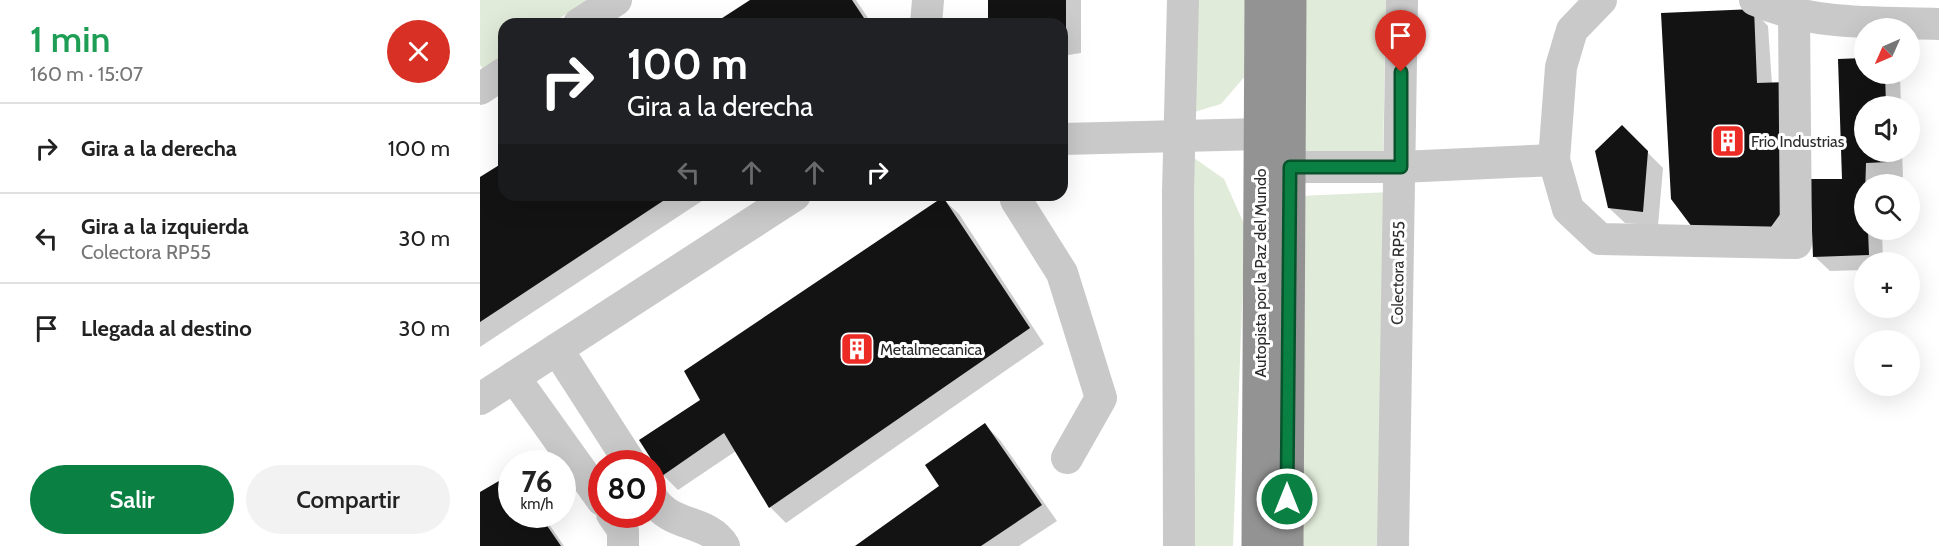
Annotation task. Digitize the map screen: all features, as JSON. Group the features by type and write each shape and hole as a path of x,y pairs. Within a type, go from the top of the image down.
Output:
{"highway":[{"name":"Autopista por la Paz del Mundo","path":"1258,546 1261,0"},
{"name":"Autopista por la Paz del Mundo","path":"1287,546 1290,0"}],"street":[{"path":"588,18 616,0"},
{"path":"926,18 928,0"},
{"path":"1179,546 1179,137 1183,0"},
{"name":"Colectora RP55","path":"1393,546 1402,0"},
{"path":"1601,0 1572,30 1561,67 1554,160 1568,209 1600,239 1796,243 1794,14"},
{"path":"1755,0 1780,12 1834,21 1939,24"},
{"path":"480,89 498,77"},
{"path":"1068,139 1261,134"},
{"path":"1290,167 1401,167 1554,160"},
{"path":"480,399 786,201"},
{"path":"1017,201 1062,273 1101,398 1066,458"},
{"path":"557,349 621,450"},
{"path":"514,377 588,480"},
{"path":"666,514 717,535 723,546"},
{"path":"622,528 623,546"}],"green space":[{"path":"480,0 587,0 560,18 498,18 498,59 483,69 480,65"},
{"path":"1195,0 1246,0 1246,75 1221,104 1194,112"},
{"path":"1301,0 1386,0 1383,155 1299,155"},
{"path":"1194,158 1224,179 1245,226 1233,546 1190,546"},
{"path":"1391,192 1382,546 1297,546 1299,196"}],"building":[{"path":"750,0 852,0 864,18 722,18"},
{"path":"988,0 1066,0 1066,18 988,18"},
{"name":"Frio Industrias","path":"1754,9 1757,83 1785,82 1792,198 1768,231 1695,231 1671,199 1661,13"},
{"name":"Frio Industrias","path":"1854,58 1854,84 1885,84 1886,96 1854,96 1854,162 1888,162 1866,163 1866,174 1854,174 1854,240 1868,240 1869,252 1854,252 1854,256 1813,257 1810,179 1842,179 1838,59"},
{"path":"1622,125 1648,151 1643,212 1608,208 1595,151"},
{"path":"498,166 498,201 663,201 480,322 480,177"},
{"name":"Metalmecanica","path":"937,201 946,201 1030,328 769,508 724,433 666,473 666,450 645,450 639,440 700,400 684,371"},
{"path":"985,423 1042,505 981,546 855,546 939,486 925,465"},
{"path":"498,482 498,528 549,528 561,546 480,546 480,492"}],"place":[{"name":"Frio Industrias","path":"1728,141"},
{"name":"Metalmecanica","path":"857,349"}],"route":[{"path":"1287,499 1290,167 1401,167 1401,72"}]}
